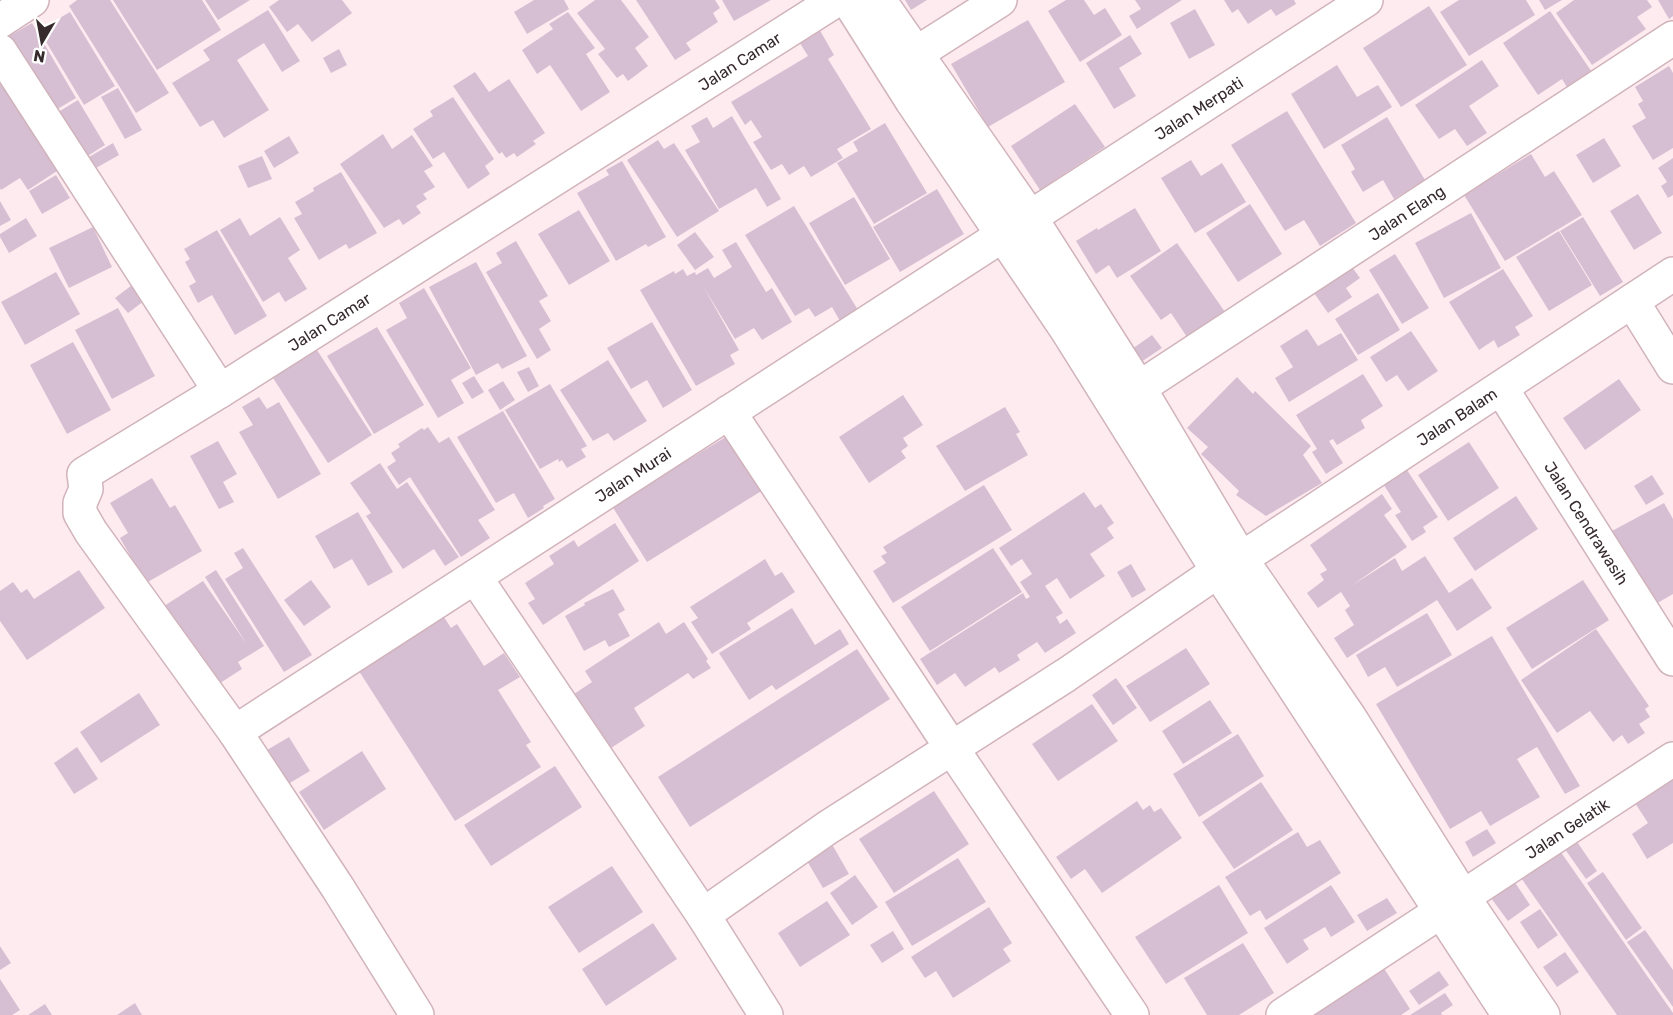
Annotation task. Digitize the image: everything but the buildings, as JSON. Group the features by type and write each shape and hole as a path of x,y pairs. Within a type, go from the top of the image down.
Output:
{"street":[{"path":"0,21 32,0"},
{"name":"Jalan Camar","path":"235,732 91,532 80,513 80,503 86,489 84,474 220,392 836,0"},
{"path":"848,0 1002,234 1230,565 1451,904 1509,1015"},
{"path":"879,0 1030,217 1139,388 1230,565"},
{"path":"917,53 1000,0"},
{"name":"Jalan Merpati","path":"1030,217 1366,0"},
{"name":"Jalan Elang","path":"1139,388 1673,38"},
{"path":"0,51 220,392"},
{"name":"Jalan Murai","path":"235,732 1030,217"},
{"name":"Jalan Balam","path":"703,915 827,828 1066,675 1673,274"},
{"path":"1632,301 1673,367"},
{"name":"Jalan Cendrawasih","path":"1500,387 1673,659"},
{"path":"729,412 1132,1015"},
{"path":"474,577 703,915 766,1015"},
{"path":"235,732 338,888 417,1015"},
{"name":"Jalan Gelatik","path":"1283,1015 1673,759"},
{"path":"1451,904 1543,1015"}]}
